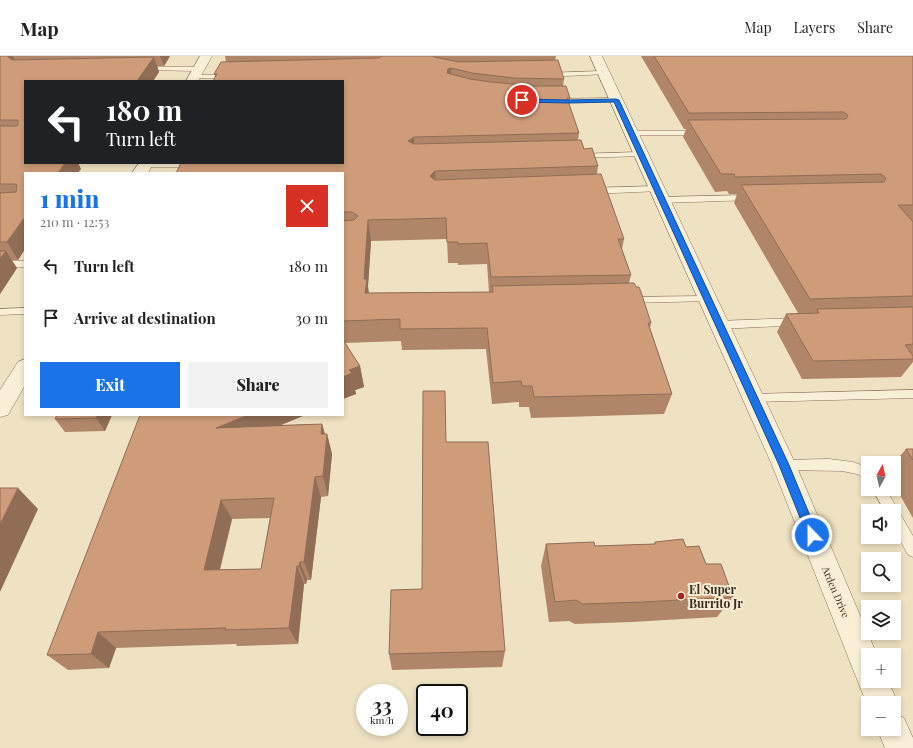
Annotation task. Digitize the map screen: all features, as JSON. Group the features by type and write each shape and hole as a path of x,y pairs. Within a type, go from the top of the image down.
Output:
{"street":[{"path":"195,76 206,56"},
{"name":"Arden Drive","path":"596,56 784,465 861,653"},
{"path":"0,409 24,369"},
{"path":"896,736 901,748"}],"lane":[{"path":"136,70 195,76 240,76"},
{"path":"542,75 604,73"},
{"path":"546,101 616,100"},
{"path":"631,133 709,133"},
{"path":"569,157 640,154"},
{"path":"143,167 203,164"},
{"path":"586,191 762,198"},
{"path":"0,264 24,264"},
{"path":"621,300 707,299"},
{"path":"0,312 24,311"},
{"path":"719,325 812,321"},
{"path":"753,398 913,394"},
{"path":"784,465 848,465 861,470"},
{"path":"901,529 913,550"}],"building":[{"path":"0,56 7,56 12,60 154,57 138,80 24,80 24,164 64,164 59,172 24,172 24,218 7,242 0,242 0,193 16,192 17,185 0,184 0,126 16,126 18,125 18,120 0,120"},
{"path":"382,56 434,56 459,62 558,60 564,79 514,78 472,73 451,68 448,69 447,73 470,79 491,82 533,86 566,86 570,98 567,98 579,133 414,137 408,141 414,144 581,140 584,149 592,148 598,166 435,171 430,176 435,180 601,174 624,239 618,239 631,275 491,277 487,243 458,244 458,242 447,242 446,218 368,220 364,279 367,279 365,293 493,292 492,286 634,283 636,287 639,287 641,292 651,323 648,323 672,394 534,397 532,386 522,386 521,381 493,383 487,328 400,329 400,319 344,321 344,221 354,220 358,216 352,212 344,212 344,172 176,172 180,164 344,164 344,80 214,80 217,74 214,74 221,62 379,58"},
{"path":"654,56 913,56 913,205 898,205 913,222 913,296 810,299 741,185 884,182 886,178 881,174 735,177 734,174 721,174 688,120 846,119 848,115 843,112 689,113"},
{"path":"0,251 6,251 0,259"},
{"path":"913,307 913,344 905,345 913,356 913,359 813,361 786,314 819,313 817,309"},
{"path":"344,342 360,366 349,370 352,373 344,377"},
{"path":"423,391 445,391 446,442 488,442 505,651 389,654 391,590 422,589"},
{"path":"56,416 97,416 96,418 55,419"},
{"path":"140,416 246,416 216,428 322,424 321,434 327,434 323,476 315,477 304,562 300,562 299,566 297,566 289,628 225,630 226,628 98,632 91,654 47,655","holes":["274,498 261,569 204,570 221,500"]},
{"path":"906,449 913,449 913,460"},
{"path":"0,488 18,488 0,524"},
{"path":"683,539 686,547 699,546 706,564 721,564 733,597 582,604 576,600 555,602 546,544 594,542 595,546 655,544 655,542"}],"place":[{"name":"El Super Burrito Jr","path":"681,596"}],"route":[{"path":"522,100 569,102 616,100 784,465 812,535"}]}
